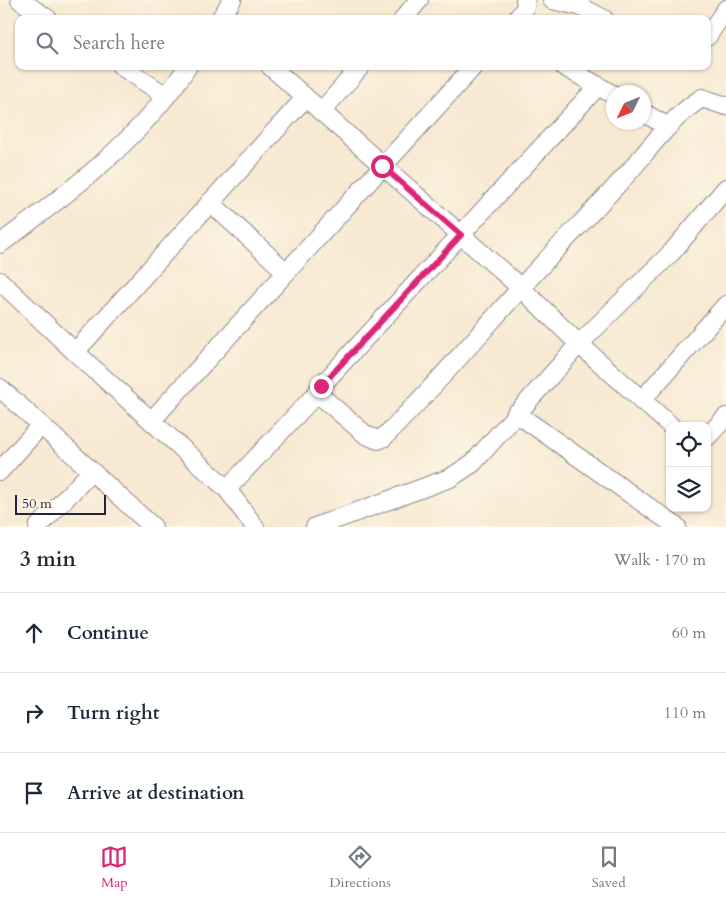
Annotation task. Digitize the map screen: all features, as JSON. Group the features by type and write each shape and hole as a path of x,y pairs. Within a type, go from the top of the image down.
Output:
{"street":[{"path":"20,0 42,15"},
{"path":"223,15 232,0"},
{"path":"406,15 419,0"},
{"path":"521,15 525,8 525,0"},
{"path":"552,0 579,6 596,15"},
{"path":"719,0 726,4"},
{"path":"711,31 726,9"},
{"path":"127,70 166,96"},
{"path":"0,244 67,194 121,147 166,96 185,70"},
{"path":"274,70 521,288 579,344 666,422"},
{"path":"322,112 358,70"},
{"path":"152,420 470,70"},
{"path":"570,70 606,90"},
{"path":"227,489 317,394 321,386 598,86"},
{"path":"75,352 305,98"},
{"path":"317,394 366,435 378,440 383,438 406,416 521,288 622,180 667,126 686,108 702,98 726,106"},
{"path":"651,117 667,126"},
{"path":"315,527 450,478 473,463 579,344 672,252 723,197"},
{"path":"210,202 286,272"},
{"path":"0,281 75,352 227,489 255,527"},
{"path":"641,401 726,305"},
{"path":"0,388 153,527"},
{"path":"516,414 677,527"},
{"path":"711,433 726,417"},
{"path":"0,471 41,425"},
{"path":"38,527 91,472"}],"route":[{"path":"321,386 461,235 382,166"}]}
